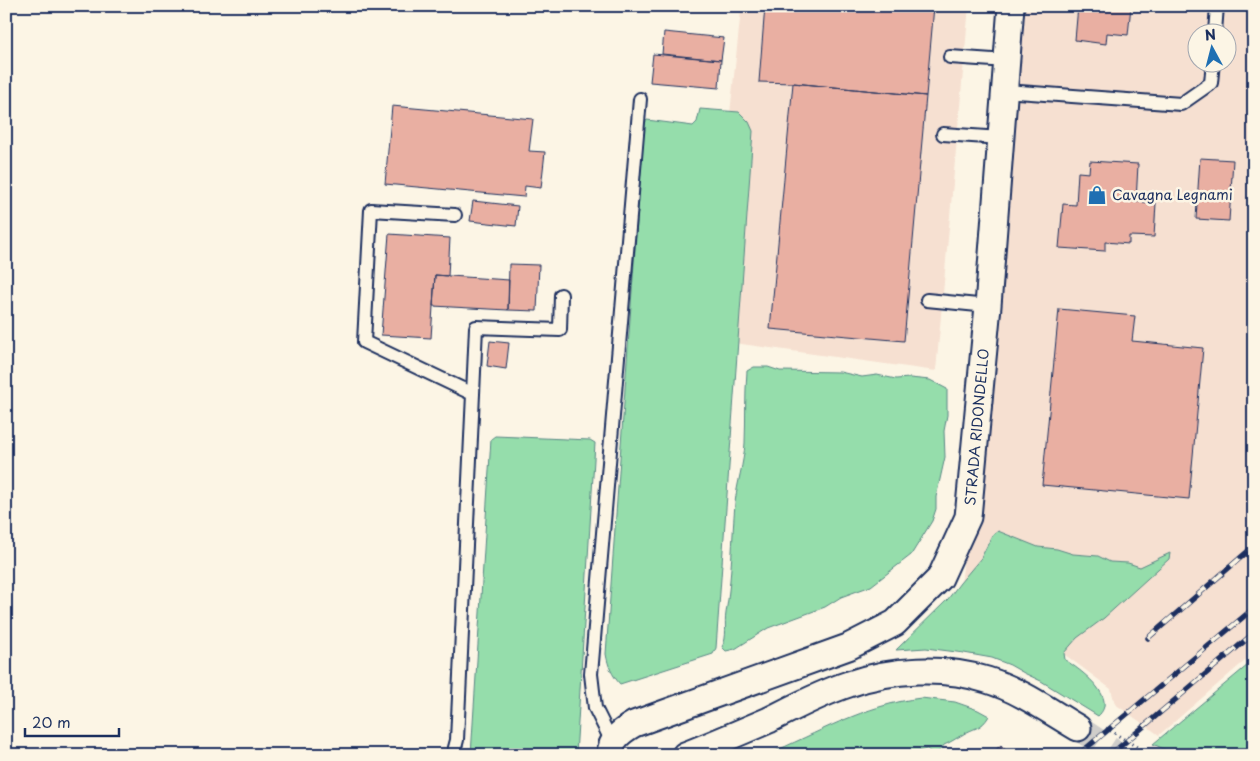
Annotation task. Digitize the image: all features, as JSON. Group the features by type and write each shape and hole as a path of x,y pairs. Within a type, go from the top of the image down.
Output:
{"street":[{"name":"STRADA RIDONDELLO","path":"611,748 622,731 634,724 848,647 895,623 940,578 968,517 988,306 1011,6"},
{"path":"685,755 850,683 880,675 912,671 951,672 988,680 1022,694 1078,728"}],"lane":[{"path":"1216,22 1217,6"},
{"path":"950,57 1007,61"},
{"path":"1005,91 1181,104 1211,83 1212,72"},
{"path":"611,748 595,708 591,674 640,99"},
{"path":"943,134 1001,138"},
{"path":"455,215 371,210 364,342 474,394"},
{"path":"453,755 457,740 476,327 560,330 561,295"},
{"path":"928,300 988,306"}],"shaded area":[{"path":"706,6 969,6 936,371 706,339 741,10"},
{"path":"1017,6 1254,6 1254,653 1159,735 1115,704 1111,689 1068,657 960,597"}],"green space":[{"path":"700,109 739,112 749,122 753,131 716,648 713,654 620,684 611,670 606,654 644,124 647,120 693,126 697,122"},
{"path":"754,367 768,367 780,371 840,372 862,377 877,375 896,379 930,380 947,389 947,415 944,431 945,457 936,497 936,509 932,521 911,555 871,586 841,597 825,607 768,628 735,649 726,651 722,647 725,635 731,572 735,503 744,450 747,371"},
{"path":"495,436 590,440 595,443 576,755 471,755 491,439"},
{"path":"998,531 1038,547 1057,549 1073,554 1098,556 1110,562 1128,563 1140,567 1170,553 1169,559 1104,618 1077,638 1064,653 1065,660 1088,677 1101,693 1104,701 1103,709 1098,716 1041,681 992,658 926,648 896,650 948,599 981,558 992,536"},
{"path":"1254,660 1254,755 1177,755 1153,744"},
{"path":"921,698 955,702 989,716 980,726 966,732 934,753 927,749 918,751 913,755 766,755 861,713"}],"building":[{"path":"765,6 934,6 926,96 793,83 759,82"},
{"path":"1078,6 1131,6 1128,35 1107,33 1106,44 1075,40"},
{"path":"664,32 724,38 721,60 662,54"},
{"path":"653,54 721,60 719,88 650,82"},
{"path":"793,83 926,96 904,341 770,329"},
{"path":"392,106 533,119 529,151 545,152 541,188 525,186 524,197 385,184"},
{"path":"1200,158 1233,160 1229,221 1196,219"},
{"path":"1090,161 1138,164 1136,202 1156,203 1154,237 1129,236 1129,244 1105,242 1105,251 1059,248 1063,204 1076,205 1078,172 1089,173"},
{"path":"473,201 518,206 516,226 470,221"},
{"path":"389,234 450,238 448,276 435,275 431,338 381,335"},
{"path":"509,264 539,265 537,311 508,310"},
{"path":"435,275 509,280 508,310 433,306"},
{"path":"1059,309 1135,316 1132,341 1203,348 1189,499 1042,485"},
{"path":"490,341 509,343 506,369 487,366"},
{"path":"1001,745 1010,755 990,755"}],"tunnel":[{"path":"1078,728 1119,755"}],"railway":[{"path":"1148,638 1254,546"},
{"path":"1078,755 1254,608"},
{"path":"1110,755 1254,633"}],"place":[{"name":"Cavagna Legnami","path":"1097,195"}]}
